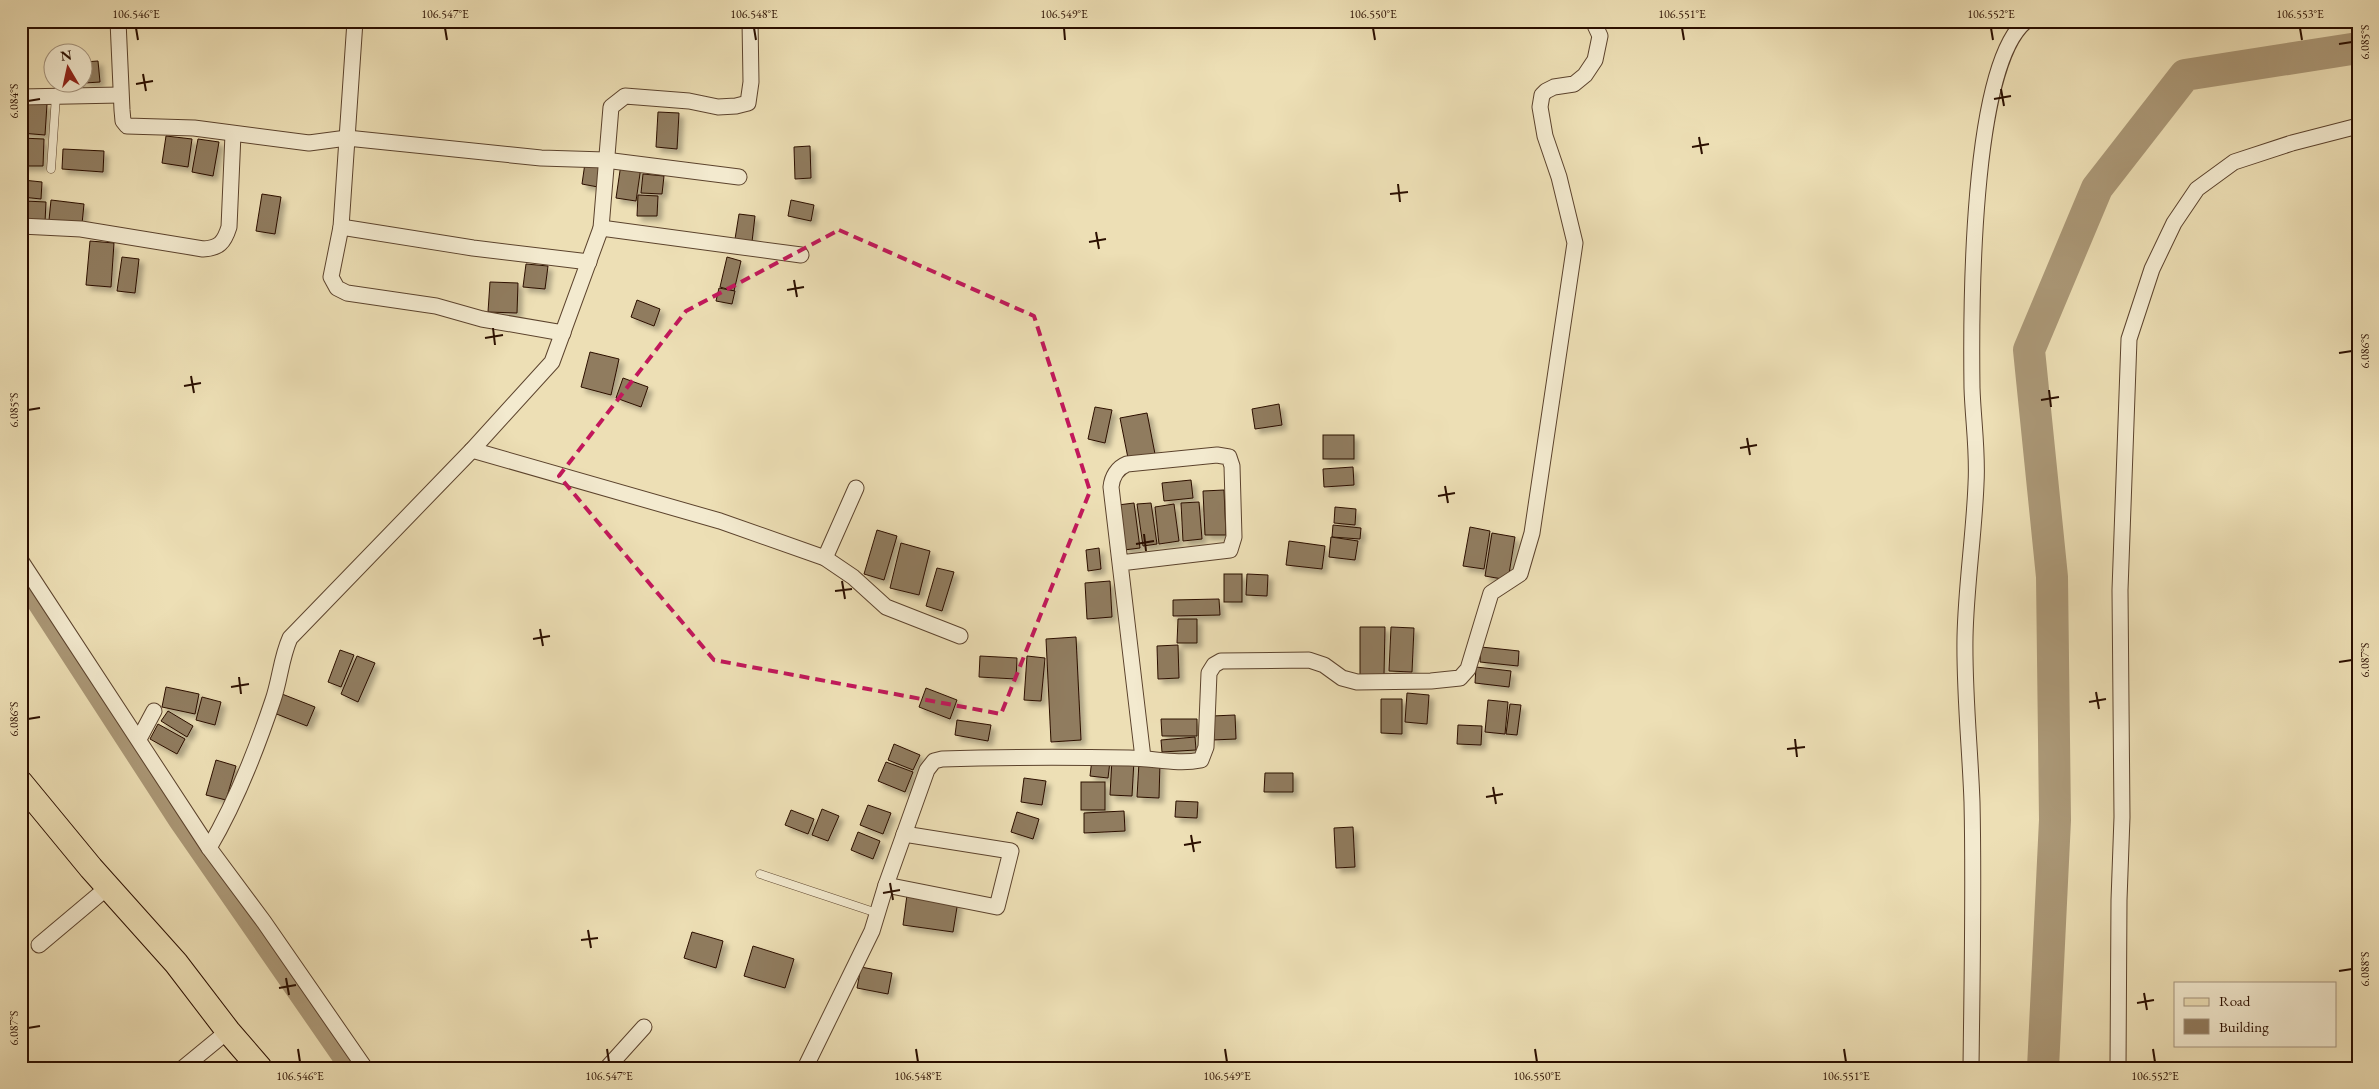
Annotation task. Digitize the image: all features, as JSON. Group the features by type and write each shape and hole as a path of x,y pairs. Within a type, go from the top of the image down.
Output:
{"main road":[{"path":"21,783 108,887 176,964 228,1031 260,1068"}],"street":[{"path":"118,21 122,121 127,126 194,128 309,143 347,138 540,158 605,160 739,177"},
{"path":"354,21 341,227 331,277 333,283 342,291 436,306 482,319 563,333"},
{"path":"209,848 230,813 274,699 283,654 290,638 472,450 552,362 601,228 605,160 611,107 616,101 626,96 689,101 728,108 748,102 751,82 750,21"},
{"path":"804,1068 872,931 886,885 927,770 934,761 942,758 1143,758 1187,763 1204,758 1207,741 1209,673 1214,665 1221,661 1309,660 1324,665 1342,678 1357,682 1432,681 1460,678 1468,669 1491,593 1520,574 1532,533 1574,243 1559,177 1545,136 1540,107 1542,95 1554,87 1574,84 1585,75 1595,60 1600,36 1594,21"},
{"path":"1971,1068 1974,929 1972,802 1965,637 1976,481 1972,389 1976,213 1985,128 2001,60 2017,24"},
{"path":"21,97 120,95"},
{"path":"2118,1068 2119,900 2122,817 2120,590 2129,339 2152,269 2174,223 2197,189 2234,162 2292,143 2358,126"},
{"path":"21,226 81,230 202,249 219,246 225,240 229,227 233,134"},
{"path":"341,227 474,248 589,262"},
{"path":"601,228 800,255"},
{"path":"472,450 720,521 825,558 853,577 886,607 960,636"},
{"path":"1120,563 1230,550 1234,537 1232,466 1229,458 1217,455 1127,464 1118,469 1111,487 1143,758"},
{"path":"825,558 856,488"},
{"path":"21,561 140,739 209,848 264,922 365,1068"},
{"path":"140,739 154,710"},
{"path":"886,885 997,907 1011,851 904,834"},
{"path":"39,945 108,887"},
{"path":"607,1068 644,1028"},
{"path":"183,1068 228,1031"}],"lane":[{"path":"51,169 56,96"},
{"path":"760,874 877,913"}],"highlighted area":[{"path":"839,230 1034,316 1090,491 1001,714 714,660 559,476 686,311"}],"building":[{"path":"92,61 98,61 100,82 92,83"},
{"path":"21,102 47,104 45,135 21,133"},
{"path":"658,112 679,113 677,149 656,147"},
{"path":"166,136 192,139 188,167 162,163"},
{"path":"21,138 44,139 43,166 21,166"},
{"path":"198,139 219,142 213,176 192,172"},
{"path":"810,146 811,178 795,179 794,147"},
{"path":"63,149 104,151 103,172 62,169"},
{"path":"585,163 602,166 598,187 582,184"},
{"path":"621,164 641,167 636,201 616,198"},
{"path":"643,174 664,176 662,194 641,193"},
{"path":"23,180 42,182 41,199 22,197"},
{"path":"262,194 281,197 275,234 256,231"},
{"path":"638,195 658,196 657,216 637,216"},
{"path":"51,200 84,204 82,224 49,220"},
{"path":"791,200 814,205 811,221 788,216"},
{"path":"25,201 46,202 45,222 23,220"},
{"path":"739,214 755,216 752,242 735,239"},
{"path":"90,241 114,243 111,287 86,285"},
{"path":"122,257 139,259 135,293 117,291"},
{"path":"727,257 741,261 734,291 720,287"},
{"path":"526,264 548,266 545,289 523,287"},
{"path":"490,282 518,283 517,313 488,312"},
{"path":"719,288 735,291 732,304 716,301"},
{"path":"637,300 660,309 654,326 631,317"},
{"path":"590,352 619,359 611,395 581,387"},
{"path":"623,378 648,387 641,407 616,398"},
{"path":"1279,404 1282,425 1255,429 1252,409"},
{"path":"1095,407 1112,410 1105,443 1088,439"},
{"path":"1147,413 1155,454 1128,458 1120,418"},
{"path":"1323,435 1354,435 1354,459 1323,459"},
{"path":"1353,467 1354,485 1324,487 1323,469"},
{"path":"1191,480 1193,498 1164,501 1162,483"},
{"path":"1224,490 1226,535 1205,535 1203,491"},
{"path":"1199,502 1202,539 1183,541 1181,503"},
{"path":"1134,503 1140,548 1124,550 1118,505"},
{"path":"1151,503 1157,544 1143,546 1137,504"},
{"path":"1174,504 1179,541 1159,544 1155,507"},
{"path":"1335,507 1356,509 1355,525 1334,523"},
{"path":"1333,525 1361,528 1360,539 1332,537"},
{"path":"1470,527 1490,531 1484,569 1463,566"},
{"path":"877,530 897,536 884,580 864,574"},
{"path":"1492,533 1515,537 1508,580 1485,576"},
{"path":"1331,537 1358,541 1355,560 1329,557"},
{"path":"1289,541 1325,546 1322,569 1286,565"},
{"path":"901,543 930,551 919,595 890,588"},
{"path":"1099,548 1101,569 1088,571 1086,550"},
{"path":"937,568 954,572 942,611 926,606"},
{"path":"1224,574 1242,574 1242,602 1224,602"},
{"path":"1247,574 1268,575 1267,596 1246,595"},
{"path":"1110,581 1112,617 1087,619 1085,583"},
{"path":"1219,599 1220,615 1173,616 1173,600"},
{"path":"1178,619 1197,619 1197,643 1177,643"},
{"path":"1360,627 1385,627 1384,675 1360,675"},
{"path":"1391,627 1414,628 1412,672 1389,671"},
{"path":"1076,637 1081,740 1051,742 1046,639"},
{"path":"1178,645 1179,678 1158,679 1157,646"},
{"path":"1481,647 1519,651 1518,666 1480,662"},
{"path":"340,650 354,655 341,687 328,682"},
{"path":"357,656 375,663 358,702 341,694"},
{"path":"980,656 1017,658 1016,679 979,677"},
{"path":"1027,656 1045,658 1041,701 1024,700"},
{"path":"1476,667 1511,671 1509,687 1475,683"},
{"path":"166,687 199,694 195,714 162,707"},
{"path":"926,688 957,700 950,719 919,707"},
{"path":"1407,693 1429,695 1427,724 1405,722"},
{"path":"282,694 315,707 307,726 274,713"},
{"path":"202,697 221,702 215,725 196,720"},
{"path":"1381,699 1402,699 1402,734 1381,733"},
{"path":"1488,700 1508,702 1505,734 1485,732"},
{"path":"1510,704 1521,705 1517,735 1506,734"},
{"path":"168,711 193,726 187,737 161,721"},
{"path":"1235,715 1236,739 1212,740 1212,716"},
{"path":"1161,719 1197,719 1197,736 1162,736"},
{"path":"957,720 991,725 988,741 955,735"},
{"path":"158,724 185,739 177,754 150,739"},
{"path":"1458,725 1482,726 1481,745 1457,744"},
{"path":"1195,737 1196,750 1162,752 1161,740"},
{"path":"894,744 920,755 913,770 888,760"},
{"path":"1092,759 1110,761 1108,778 1090,776"},
{"path":"1112,759 1134,760 1132,796 1110,795"},
{"path":"216,760 236,766 226,800 206,795"},
{"path":"886,762 913,772 905,792 878,781"},
{"path":"1139,762 1160,762 1159,798 1137,797"},
{"path":"1265,773 1293,773 1293,792 1264,792"},
{"path":"1024,778 1046,781 1042,805 1021,802"},
{"path":"1081,782 1105,782 1105,810 1081,810"},
{"path":"1176,801 1198,802 1197,818 1175,817"},
{"path":"868,805 891,813 883,834 860,825"},
{"path":"822,809 839,816 828,841 812,835"},
{"path":"791,810 814,819 808,834 785,825"},
{"path":"1124,811 1125,831 1084,833 1084,813"},
{"path":"1017,812 1039,819 1033,839 1011,832"},
{"path":"1353,827 1355,867 1336,868 1334,828"},
{"path":"858,832 880,841 873,859 851,850"},
{"path":"907,895 958,901 953,932 903,925"},
{"path":"692,932 723,941 716,968 684,958"},
{"path":"753,946 794,959 785,988 744,976"},
{"path":"861,967 892,973 888,994 857,988"}],"waterway":[{"path":"2043,1068 2055,820 2052,577 2029,350 2097,188 2185,75 2358,48"},
{"path":"21,579 178,821 349,1068"}]}
